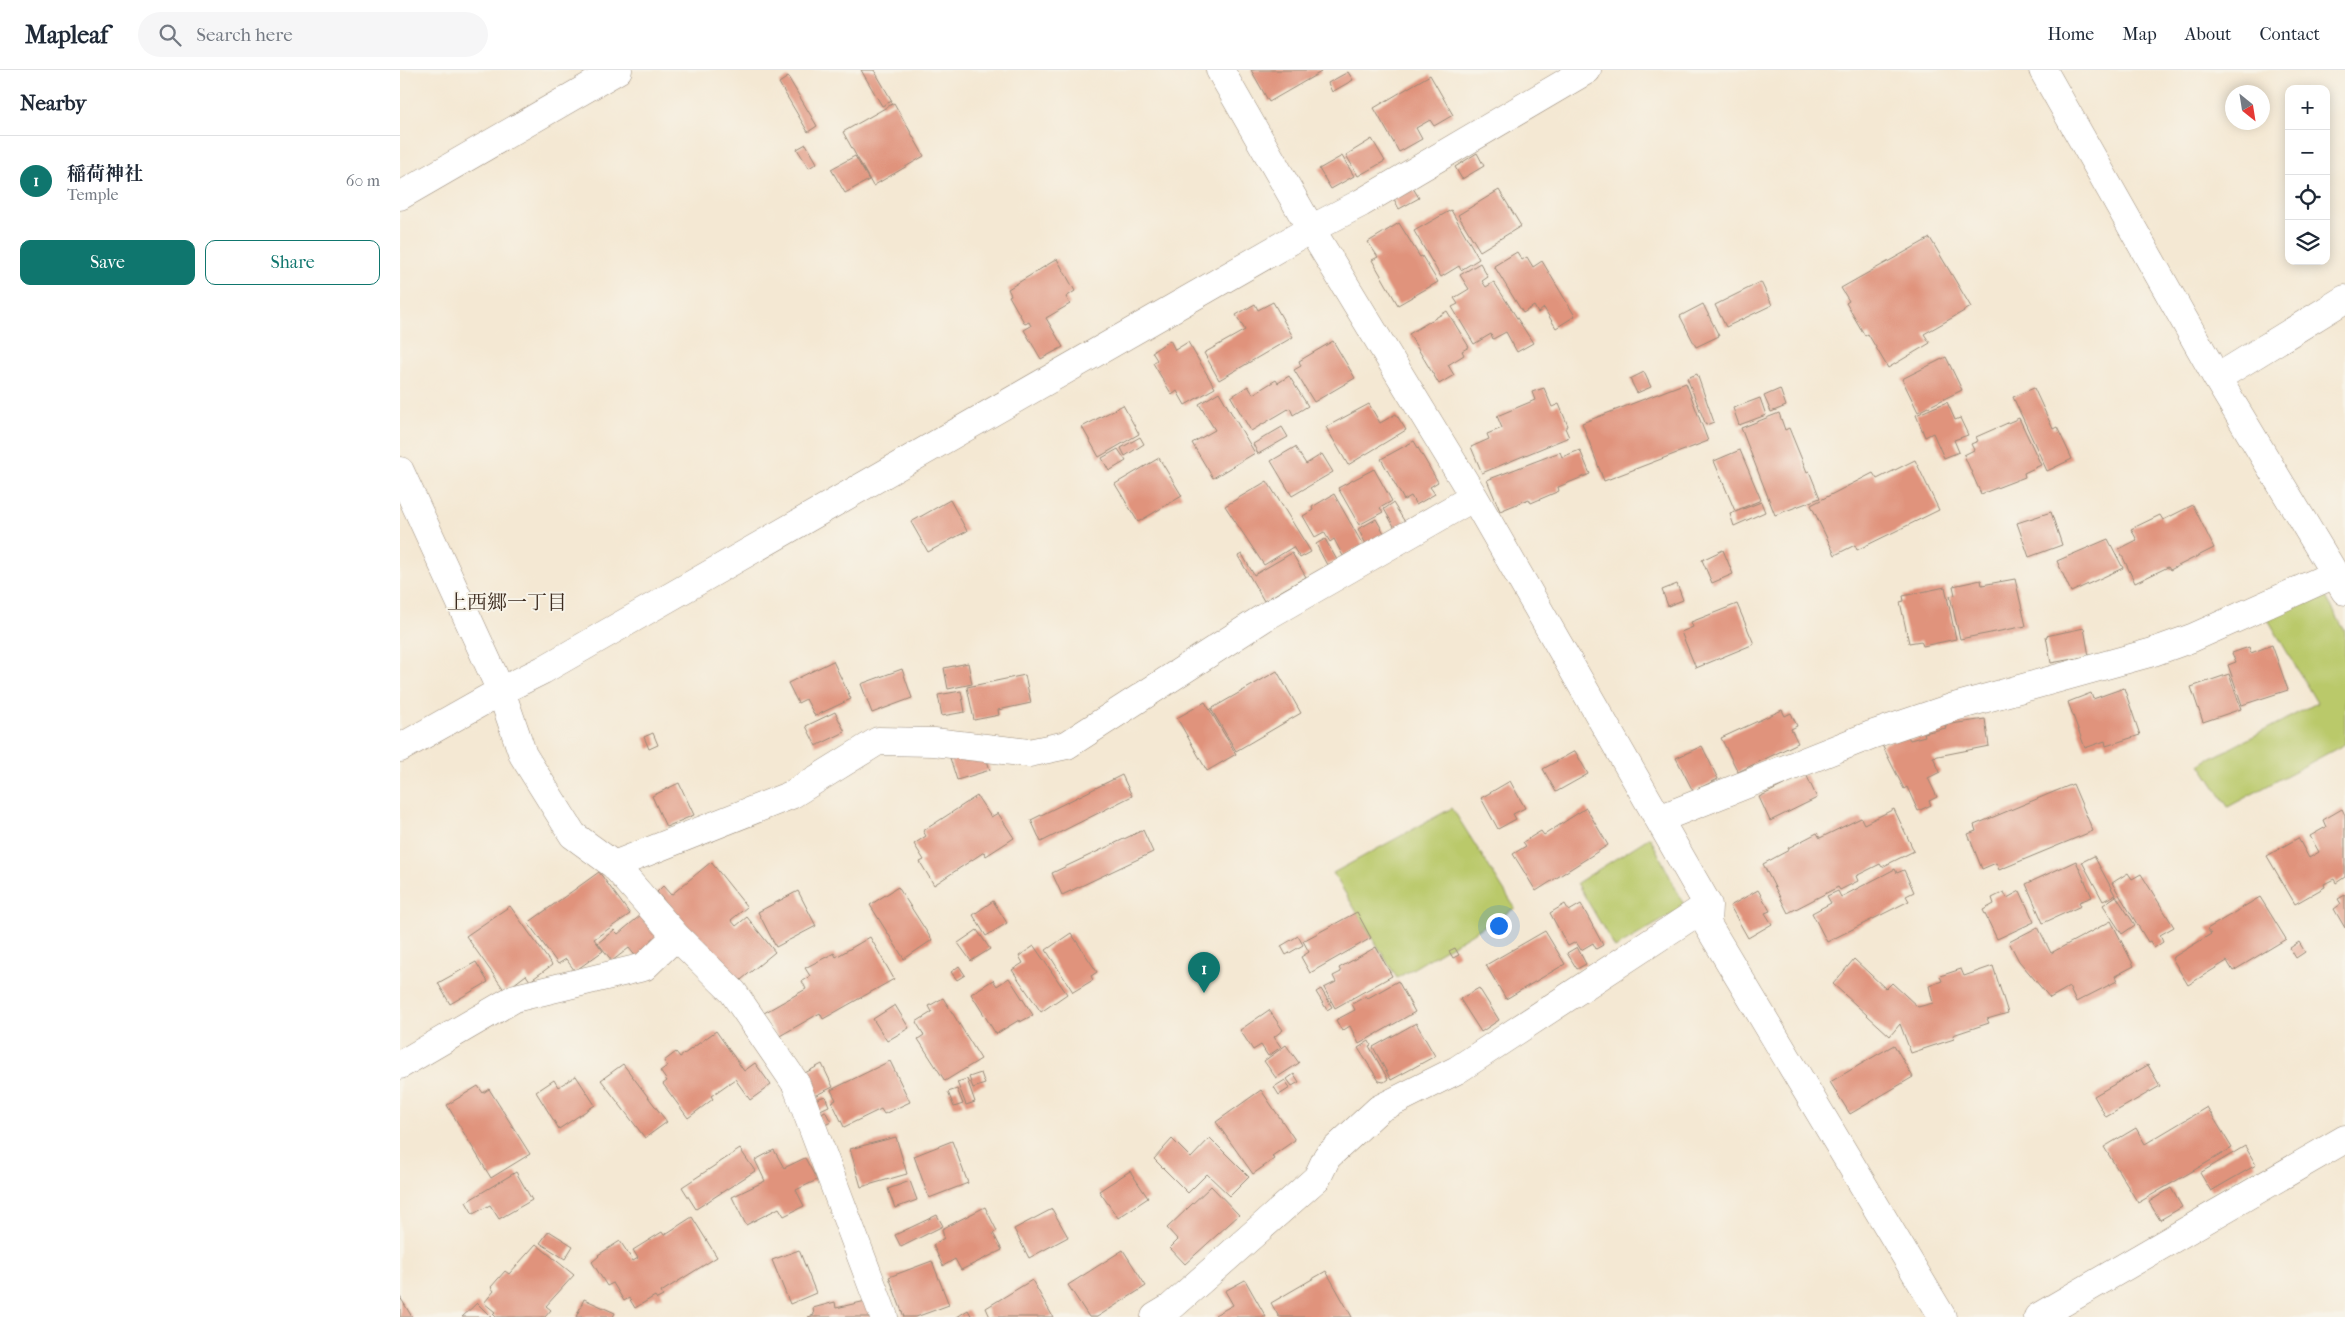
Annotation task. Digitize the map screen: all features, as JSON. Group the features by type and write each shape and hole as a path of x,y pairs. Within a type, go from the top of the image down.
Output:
{"street":[{"path":"400,196 618,70"},
{"path":"1220,70 1311,229 1474,497 1708,905 1707,924 1942,1317"},
{"path":"400,748 568,655 1311,229 1361,203 1588,70"},
{"path":"1658,820 1899,726 1954,707 2153,652 2340,583 2217,378 2043,70"},
{"path":"2217,378 2345,299"},
{"path":"400,471 501,691 523,755 573,835 614,865 676,936 733,992 796,1084 884,1317"},
{"path":"614,865 791,795 878,740 934,742 1029,753 1067,746 1265,617 1474,497"},
{"path":"1155,1317 1170,1308 1317,1178 1327,1156 1379,1109 1457,1070 1708,905"},
{"path":"400,1065 516,998 644,967 676,936"},
{"path":"2038,1317 2345,1139"}],"green space":[{"path":"2322,590 2345,631 2345,744 2228,807 2200,764 2317,703 2266,616"},
{"path":"1452,808 1515,908 1397,978 1333,873"},
{"path":"1650,837 1685,907 1615,948 1577,883"}],"building":[{"path":"861,70 874,70 892,101 882,106"},
{"path":"1251,70 1320,70 1321,72 1269,102"},
{"path":"1348,72 1353,80 1332,92 1328,83"},
{"path":"1430,75 1453,115 1434,126 1430,120 1416,128 1422,139 1399,152 1374,108"},
{"path":"788,77 817,126 808,132 779,83"},
{"path":"894,103 924,156 873,186 843,132"},
{"path":"1372,139 1385,161 1358,176 1346,155"},
{"path":"806,144 817,163 809,168 797,149"},
{"path":"1477,153 1484,166 1462,179 1455,167"},
{"path":"855,156 869,180 845,193 831,169"},
{"path":"1342,156 1354,176 1331,189 1319,169"},
{"path":"1413,188 1419,198 1399,209 1394,199"},
{"path":"1499,190 1521,226 1480,251 1458,215"},
{"path":"1451,210 1479,259 1461,270 1459,266 1441,277 1414,231"},
{"path":"1399,223 1438,282 1398,305 1372,260 1378,257 1368,242"},
{"path":"1930,238 1971,307 1924,334 1930,343 1888,368 1868,334 1865,336 1846,303 1849,301 1841,288"},
{"path":"1517,252 1522,260 1527,257 1533,267 1542,261 1575,316 1556,328 1544,308 1538,313 1534,306 1523,313 1494,266"},
{"path":"1057,259 1075,291 1066,297 1070,304 1046,318 1063,347 1041,359 1024,330 1031,326 1029,322 1025,324 1009,296 1011,295 1008,289"},
{"path":"1480,263 1488,277 1482,281 1486,287 1494,282 1533,343 1517,352 1506,332 1493,339 1491,334 1474,344 1452,307 1458,304 1454,298 1469,289 1460,275"},
{"path":"1761,282 1772,305 1726,327 1715,305"},
{"path":"1273,302 1293,337 1219,380 1204,353 1245,330 1236,315 1255,304 1258,310"},
{"path":"1703,304 1719,336 1696,347 1680,316"},
{"path":"1447,311 1469,347 1462,351 1464,355 1448,365 1454,375 1439,384 1409,334"},
{"path":"1170,340 1175,350 1188,342 1215,388 1185,405 1177,391 1172,395 1153,363 1157,360 1152,352"},
{"path":"1333,341 1355,378 1314,402 1294,370 1301,366 1299,361"},
{"path":"1946,357 1962,390 1918,412 1902,379"},
{"path":"1644,372 1651,387 1637,393 1630,379"},
{"path":"1697,374 1714,422 1706,425 1687,378"},
{"path":"1289,376 1308,406 1293,415 1290,408 1251,431 1231,397 1248,386 1253,394 1276,380 1278,383"},
{"path":"1686,383 1708,441 1604,481 1582,423"},
{"path":"1544,388 1552,407 1559,404 1568,426 1565,428 1569,437 1482,473 1471,447 1489,439 1487,434 1502,428 1497,416 1535,400 1532,392"},
{"path":"2034,388 2053,429 2057,427 2072,459 2047,471 2013,397"},
{"path":"1780,389 1786,406 1771,412 1764,396"},
{"path":"1219,392 1255,453 1213,478 1192,443 1215,430 1199,404"},
{"path":"1760,398 1766,415 1739,425 1733,408"},
{"path":"1947,402 1955,420 1960,418 1968,435 1954,440 1959,452 1944,458 1933,433 1925,437 1916,415"},
{"path":"1369,404 1380,423 1396,414 1406,430 1348,465 1326,427"},
{"path":"1123,405 1139,434 1099,457 1082,427"},
{"path":"1779,413 1785,430 1789,428 1820,498 1775,515 1741,428"},
{"path":"2019,418 2041,465 2024,473 2025,477 1981,494 1964,455 1974,450 1971,444 1978,441 1976,437"},
{"path":"1282,427 1288,437 1258,454 1253,444"},
{"path":"1140,437 1144,444 1125,456 1121,448"},
{"path":"1414,441 1438,482 1430,487 1435,494 1416,505 1411,496 1404,500 1381,459"},
{"path":"1295,447 1306,464 1322,454 1333,472 1292,496 1271,461"},
{"path":"1118,449 1126,461 1109,471 1102,458"},
{"path":"1580,450 1590,474 1558,487 1559,491 1531,503 1529,499 1500,511 1487,480 1560,452 1562,457"},
{"path":"1740,450 1761,500 1735,511 1714,461"},
{"path":"1159,458 1182,496 1138,522 1115,484"},
{"path":"1915,460 1939,510 1857,550 1855,545 1835,555 1811,505 1873,473 1877,479"},
{"path":"1374,469 1392,501 1380,508 1383,512 1359,525 1338,488"},
{"path":"1267,481 1311,552 1300,558 1293,547 1264,565 1225,506"},
{"path":"1334,494 1363,545 1343,556 1334,539 1330,542 1324,532 1315,537 1303,516 1313,510 1312,507"},
{"path":"950,500 967,531 928,552 911,522"},
{"path":"1761,502 1765,512 1734,526 1730,514"},
{"path":"1393,503 1405,522 1395,528 1384,509"},
{"path":"2193,505 2214,548 2170,570 2168,567 2135,583 2119,549 2137,540 2131,529 2160,515 2163,520"},
{"path":"2051,512 2062,545 2029,557 2017,523"},
{"path":"1376,519 1384,533 1366,544 1358,529"},
{"path":"1325,539 1337,560 1327,565 1316,544"},
{"path":"2108,539 2123,568 2071,592 2057,561"},
{"path":"1723,550 1733,574 1712,583 1702,560"},
{"path":"1292,553 1306,577 1264,601 1238,556 1242,554 1254,575"},
{"path":"2015,579 2026,626 1960,639 1950,596 1955,595 1953,586 1981,580 1982,585"},
{"path":"1677,584 1683,600 1668,606 1662,590"},
{"path":"1945,587 1956,639 1923,646 1921,641 1909,643 1900,602 1904,601 1903,596"},
{"path":"1737,604 1754,644 1696,668 1681,632 1693,627 1691,622"},
{"path":"2084,628 2089,656 2051,663 2046,636"},
{"path":"2272,645 2288,690 2242,705 2228,665 2236,662 2232,653 2249,647 2251,653"},
{"path":"833,661 851,699 815,716 806,699 798,703 788,683"},
{"path":"968,663 972,684 948,689 944,668"},
{"path":"902,669 912,698 872,713 861,684"},
{"path":"1277,671 1301,713 1236,751 1211,709"},
{"path":"2229,674 2241,709 2203,722 2191,687"},
{"path":"1025,675 1031,703 998,710 999,715 974,720 967,687"},
{"path":"2124,688 2140,735 2106,746 2105,741 2085,748 2068,702 2091,693 2093,699"},
{"path":"961,691 965,712 942,716 938,695"},
{"path":"1205,702 1236,754 1207,771 1177,718"},
{"path":"1782,710 1785,716 1791,713 1797,726 1791,729 1798,743 1738,772 1721,738"},
{"path":"835,712 845,732 816,746 806,726"},
{"path":"1985,719 1989,746 1933,757 1940,772 1928,778 1937,797 1929,801 1931,805 1918,811 1907,787 1904,789 1882,745 1907,735 1910,740 1925,736 1924,733 1946,728 1945,725"},
{"path":"653,733 658,745 649,749 644,737"},
{"path":"1702,746 1718,779 1693,791 1676,758"},
{"path":"983,748 990,770 957,780 950,758"},
{"path":"1575,751 1588,774 1556,792 1543,769"},
{"path":"1806,774 1817,798 1770,821 1759,797"},
{"path":"1122,775 1132,796 1041,842 1031,820"},
{"path":"1510,781 1525,808 1513,814 1516,819 1498,829 1481,798"},
{"path":"679,783 694,815 666,827 652,796"},
{"path":"2073,784 2093,831 1999,870 1996,863 1982,869 1968,834 1976,831 1974,825"},
{"path":"977,796 991,817 998,813 1014,838 986,856 984,852 934,885 920,862 924,860 914,844 926,836 923,831"},
{"path":"1586,808 1608,845 1536,891 1513,854 1526,846 1523,842 1541,831 1544,835"},
{"path":"1894,809 1914,851 1882,867 1880,864 1856,876 1858,881 1840,890 1838,887 1788,913 1763,864 1817,833 1820,838 1861,818 1864,824"},
{"path":"2342,809 2345,815 2345,877 2336,883 2334,879 2324,884 2325,887 2295,904 2267,856 2298,838 2309,858 2319,852 2310,836 2326,827 2323,820"},
{"path":"1143,830 1153,852 1062,895 1052,873"},
{"path":"2094,856 2115,895 2103,901 2082,862"},
{"path":"2076,861 2092,897 2079,902 2081,906 2043,923 2026,884"},
{"path":"711,862 747,907 731,920 736,926 747,917 775,952 736,984 692,936 657,892 663,886 671,895"},
{"path":"1895,869 1897,873 1904,870 1914,892 1906,896 1909,901 1827,942 1812,913 1831,903 1827,896 1838,891 1841,897"},
{"path":"599,872 630,914 594,939 603,951 575,971 566,959 558,964 528,923"},
{"path":"2128,873 2132,879 2141,874 2174,927 2160,935 2163,942 2154,948 2150,941 2148,942 2112,883"},
{"path":"898,887 932,940 904,959 870,905"},
{"path":"1758,890 1770,911 1765,913 1772,924 1748,938 1730,906"},
{"path":"798,891 816,926 776,947 758,912"},
{"path":"2020,891 2034,922 1997,939 1983,910 1994,904 1992,898 2004,892 2007,898"},
{"path":"2345,895 2345,928 2334,909 2341,904 2338,899"},
{"path":"2116,896 2135,925 2122,934 2103,905"},
{"path":"2260,897 2286,939 2233,971 2227,961 2188,985 2172,958 2211,934 2207,929"},
{"path":"993,901 1007,923 986,936 973,915"},
{"path":"1565,904 1569,911 1581,904 1603,945 1596,949 1593,943 1581,950 1576,942 1568,946 1550,913"},
{"path":"510,906 552,965 530,981 526,975 505,991 466,936"},
{"path":"1357,912 1371,938 1310,973 1301,957 1309,952 1303,941"},
{"path":"641,915 661,938 637,958 629,948 612,961 598,943 614,930 618,934"},
{"path":"2111,921 2134,966 2115,976 2117,981 2076,1002 2069,987 2050,998 2019,961 2009,942 2038,927 2051,953"},
{"path":"977,930 990,949 971,961 958,943"},
{"path":"1545,931 1565,964 1506,999 1486,965"},
{"path":"1071,933 1097,972 1091,976 1093,980 1073,992 1046,950"},
{"path":"1298,936 1303,945 1286,955 1281,946"},
{"path":"870,937 894,979 823,1019 820,1013 778,1037 764,1013 806,989 802,981 810,976 805,968 834,953 836,957"},
{"path":"2299,942 2305,952 2296,958 2290,948"},
{"path":"1034,946 1067,994 1041,1012 1012,970 1023,963 1019,956"},
{"path":"1376,947 1392,976 1335,1008 1324,988 1336,982 1333,976 1341,972 1339,968"},
{"path":"1577,947 1586,964 1577,969 1567,953"},
{"path":"1455,948 1459,955 1453,958 1449,951"},
{"path":"1854,959 1886,989 1892,983 1918,1007 1933,1003 1929,986 1942,981 1940,976 1961,969 1964,976 1993,966 2008,1013 1987,1019 1989,1023 1953,1035 1954,1039 1911,1053 1900,1024 1890,1036 1833,984"},
{"path":"476,962 488,982 450,1004 438,983"},
{"path":"959,966 965,975 957,980 951,972"},
{"path":"1009,978 1033,1015 1020,1022 1019,1020 996,1034 971,994 993,980 997,986"},
{"path":"1398,981 1415,1012 1359,1044 1350,1026 1342,1031 1336,1020 1355,1010 1352,1004 1366,996 1368,998"},
{"path":"1479,988 1499,1020 1481,1032 1460,999"},
{"path":"1321,989 1332,1007 1327,1010 1316,992"},
{"path":"943,998 981,1059 945,1081 918,1039 924,1035 916,1022 932,1012 929,1006"},
{"path":"895,1005 909,1028 887,1041 873,1019"},
{"path":"1269,1010 1283,1030 1274,1037 1281,1047 1268,1056 1261,1045 1253,1050 1240,1030"},
{"path":"1416,1023 1435,1056 1391,1080 1373,1047"},
{"path":"716,1031 744,1071 755,1063 771,1085 750,1100 735,1079 711,1096 713,1099 688,1118 663,1084 667,1081 660,1071 667,1066 664,1061 676,1052 680,1057"},
{"path":"1369,1041 1371,1045 1369,1046 1388,1079 1384,1082 1379,1081 1358,1048"},
{"path":"1286,1045 1299,1063 1276,1078 1264,1061"},
{"path":"1894,1045 1913,1077 1850,1114 1830,1082"},
{"path":"890,1061 910,1102 884,1114 881,1109 844,1127 832,1102 836,1100 831,1090"},
{"path":"623,1064 667,1122 645,1138 601,1080"},
{"path":"822,1064 833,1087 812,1097 801,1075"},
{"path":"2148,1065 2160,1086 2106,1117 2094,1096"},
{"path":"981,1073 985,1084 973,1088 969,1077"},
{"path":"1294,1074 1299,1082 1292,1086 1287,1079"},
{"path":"576,1076 595,1105 559,1129 536,1092 554,1080 558,1087"},
{"path":"967,1079 975,1102 966,1105 957,1082"},
{"path":"1285,1080 1290,1088 1279,1095 1274,1087"},
{"path":"478,1086 483,1093 489,1089 530,1154 491,1178 447,1105"},
{"path":"957,1089 963,1104 954,1107 948,1092"},
{"path":"1261,1090 1295,1140 1272,1156 1274,1159 1253,1174 1216,1122"},
{"path":"825,1096 829,1106 816,1112 812,1101"},
{"path":"2207,1107 2232,1148 2138,1203 2104,1147 2136,1128 2145,1144"},
{"path":"825,1111 831,1122 823,1126 818,1115"},
{"path":"896,1137 907,1174 861,1187 850,1149"},
{"path":"1210,1138 1249,1177 1230,1196 1207,1174 1188,1193 1154,1159 1172,1139 1191,1158"},
{"path":"952,1141 968,1183 929,1198 914,1156"},
{"path":"2245,1146 2256,1165 2211,1191 2200,1173"},
{"path":"740,1149 755,1171 696,1209 682,1187"},
{"path":"774,1150 784,1168 805,1158 817,1180 796,1190 804,1206 784,1216 779,1208 746,1225 732,1197 765,1181 755,1160"},
{"path":"1130,1171 1148,1198 1118,1218 1099,1191"},
{"path":"516,1172 532,1200 499,1219 490,1205 473,1214 466,1202"},
{"path":"910,1181 917,1200 895,1208 888,1189"},
{"path":"1211,1186 1239,1215 1185,1264 1170,1248 1178,1240 1167,1228"},
{"path":"2171,1188 2182,1207 2160,1220 2149,1202"},
{"path":"985,1207 997,1231 993,1233 1002,1250 961,1270 955,1259 943,1266 933,1245 944,1238 942,1229"},
{"path":"1052,1209 1068,1237 1029,1258 1014,1229"},
{"path":"937,1215 943,1226 901,1247 895,1235"},
{"path":"692,1217 717,1257 661,1292 663,1296 657,1299 655,1296 635,1308 629,1298 624,1301 613,1283 607,1286 592,1262 598,1255 620,1241 633,1261 638,1258 633,1250 662,1232 664,1235"},
{"path":"549,1231 573,1246 565,1259 540,1243"},
{"path":"536,1244 574,1275 546,1306 551,1310 545,1317 496,1317 493,1314 495,1312 484,1303 494,1291 491,1287 505,1271 509,1274"},
{"path":"799,1250 816,1293 790,1304 772,1260"},
{"path":"1123,1250 1146,1286 1097,1317 1089,1317 1068,1285"},
{"path":"932,1261 949,1305 916,1317 904,1317 889,1277"},
{"path":"1326,1271 1352,1317 1279,1317 1271,1303"},
{"path":"1032,1280 1053,1317 990,1317 986,1308"},
{"path":"1245,1280 1266,1317 1216,1317 1215,1315 1233,1305 1225,1291"},
{"path":"400,1297 412,1317 400,1317"},
{"path":"584,1299 615,1313 613,1317 576,1317"},
{"path":"870,1300 874,1317 808,1317 814,1315 813,1308 835,1302 836,1308"},
{"path":"477,1303 491,1317 462,1317"},
{"path":"968,1310 972,1317 957,1317"}],"place":[{"name":"稲荷神社","path":"1204,993"}],"district":[{"name":"上西郷一丁目","path":"507,602"}]}
